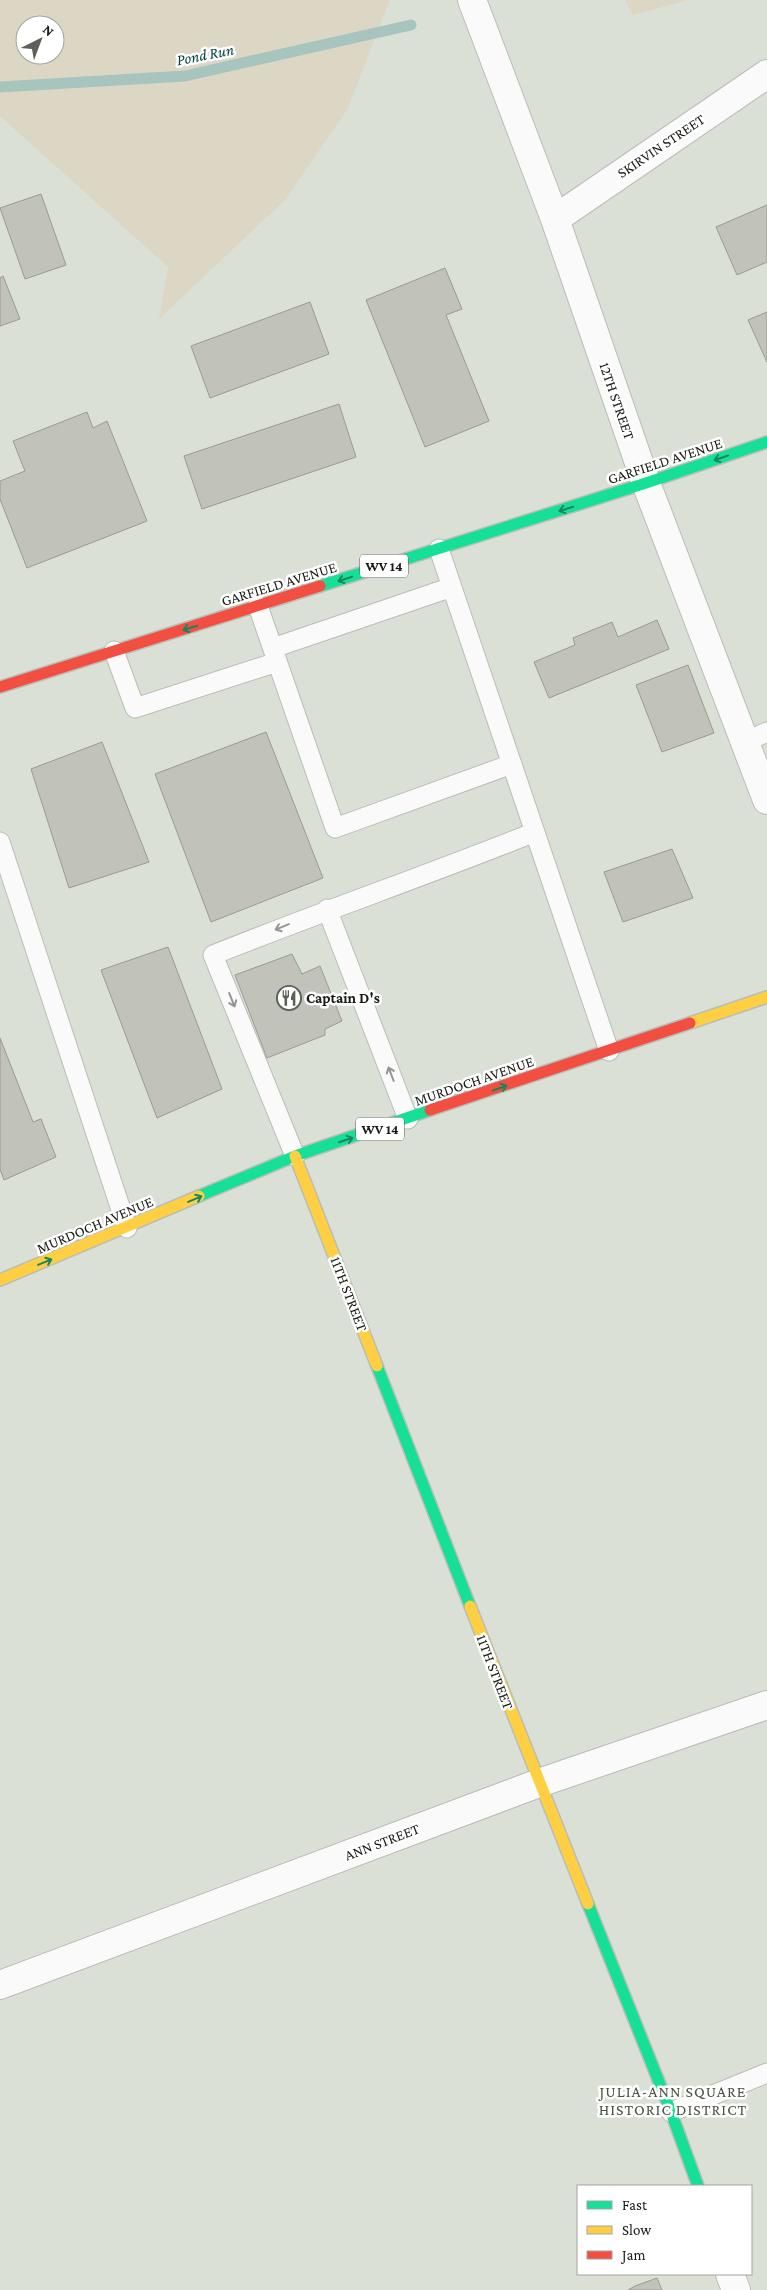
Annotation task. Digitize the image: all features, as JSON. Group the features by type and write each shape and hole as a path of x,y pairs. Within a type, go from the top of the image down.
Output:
{"main road":[{"name":"GARFIELD AVENUE","path":"0,687 646,483 767,442"},
{"name":"MURDOCH AVENUE","path":"0,1280 128,1228 295,1156 767,997"},
{"name":"11TH STREET","path":"295,1156 539,1783 671,2112 698,2185"}],"street":[{"name":"12TH STREET","path":"472,0 556,219 646,483 756,737 767,800"},
{"name":"SKIRVIN STREET","path":"556,219 767,74"},
{"name":"ANN STREET","path":"0,1985 539,1783 767,1705"},
{"path":"730,2275 736,2290"}],"lane":[{"path":"439,549 609,1050"},
{"path":"114,651 135,708 452,587"},
{"path":"258,606 335,828 512,764"},
{"path":"295,1156 213,955 327,909 429,874 535,832"},
{"path":"0,842 128,1228"},
{"path":"327,909 408,1119"},
{"path":"671,2112 767,2073"}],"shaded area":[{"path":"0,0 390,0 347,110 285,200 159,319 168,267 0,116"},
{"path":"625,0 688,0 633,15"}],"building":[{"path":"41,194 66,265 25,279 0,208"},
{"path":"767,205 767,262 737,275 716,227"},
{"path":"445,268 462,309 446,315 489,421 425,447 366,300"},
{"path":"3,276 20,319 0,326 0,278"},
{"path":"310,302 329,354 210,398 191,346"},
{"path":"767,312 767,362 748,320"},
{"path":"339,404 356,457 202,509 184,456"},
{"path":"87,412 93,428 107,421 147,521 27,568 0,499 0,481 25,471 13,441"},
{"path":"657,620 669,649 549,698 534,662 575,645 573,638 612,622 618,637"},
{"path":"688,665 714,733 662,752 636,685"},
{"path":"266,732 323,878 211,922 155,774"},
{"path":"102,742 149,862 69,888 31,769"},
{"path":"672,849 693,898 623,922 604,872"},
{"path":"168,947 222,1089 157,1118 101,970"},
{"name":"Captain D's","path":"292,954 302,974 320,966 342,1021 325,1029 325,1035 267,1058 235,975"},
{"path":"0,1038 33,1122 41,1119 56,1157 4,1180 0,1169"},
{"path":"657,2278 662,2290 628,2290 635,2286"}],"waterway":[{"name":"Pond Run","path":"0,87 185,76 411,25"}],"traffic: fast":[{"path":"320,586 646,483 767,442"},
{"path":"199,1196 295,1156 430,1110"},
{"path":"377,1366 470,1606"},
{"path":"588,1904 671,2112 698,2185"}],"traffic: slow":[{"path":"690,1023 767,997"},
{"path":"295,1156 377,1366"},
{"path":"0,1280 199,1196"},
{"path":"470,1606 588,1904"}],"traffic: jam":[{"path":"0,687 320,586"},
{"path":"430,1110 690,1023"}],"place":[{"name":"Captain D's","path":"289,998"}],"district":[{"name":"JULIA-ANN SQUARE HISTORIC DISTRICT","path":"673,2100"}]}
